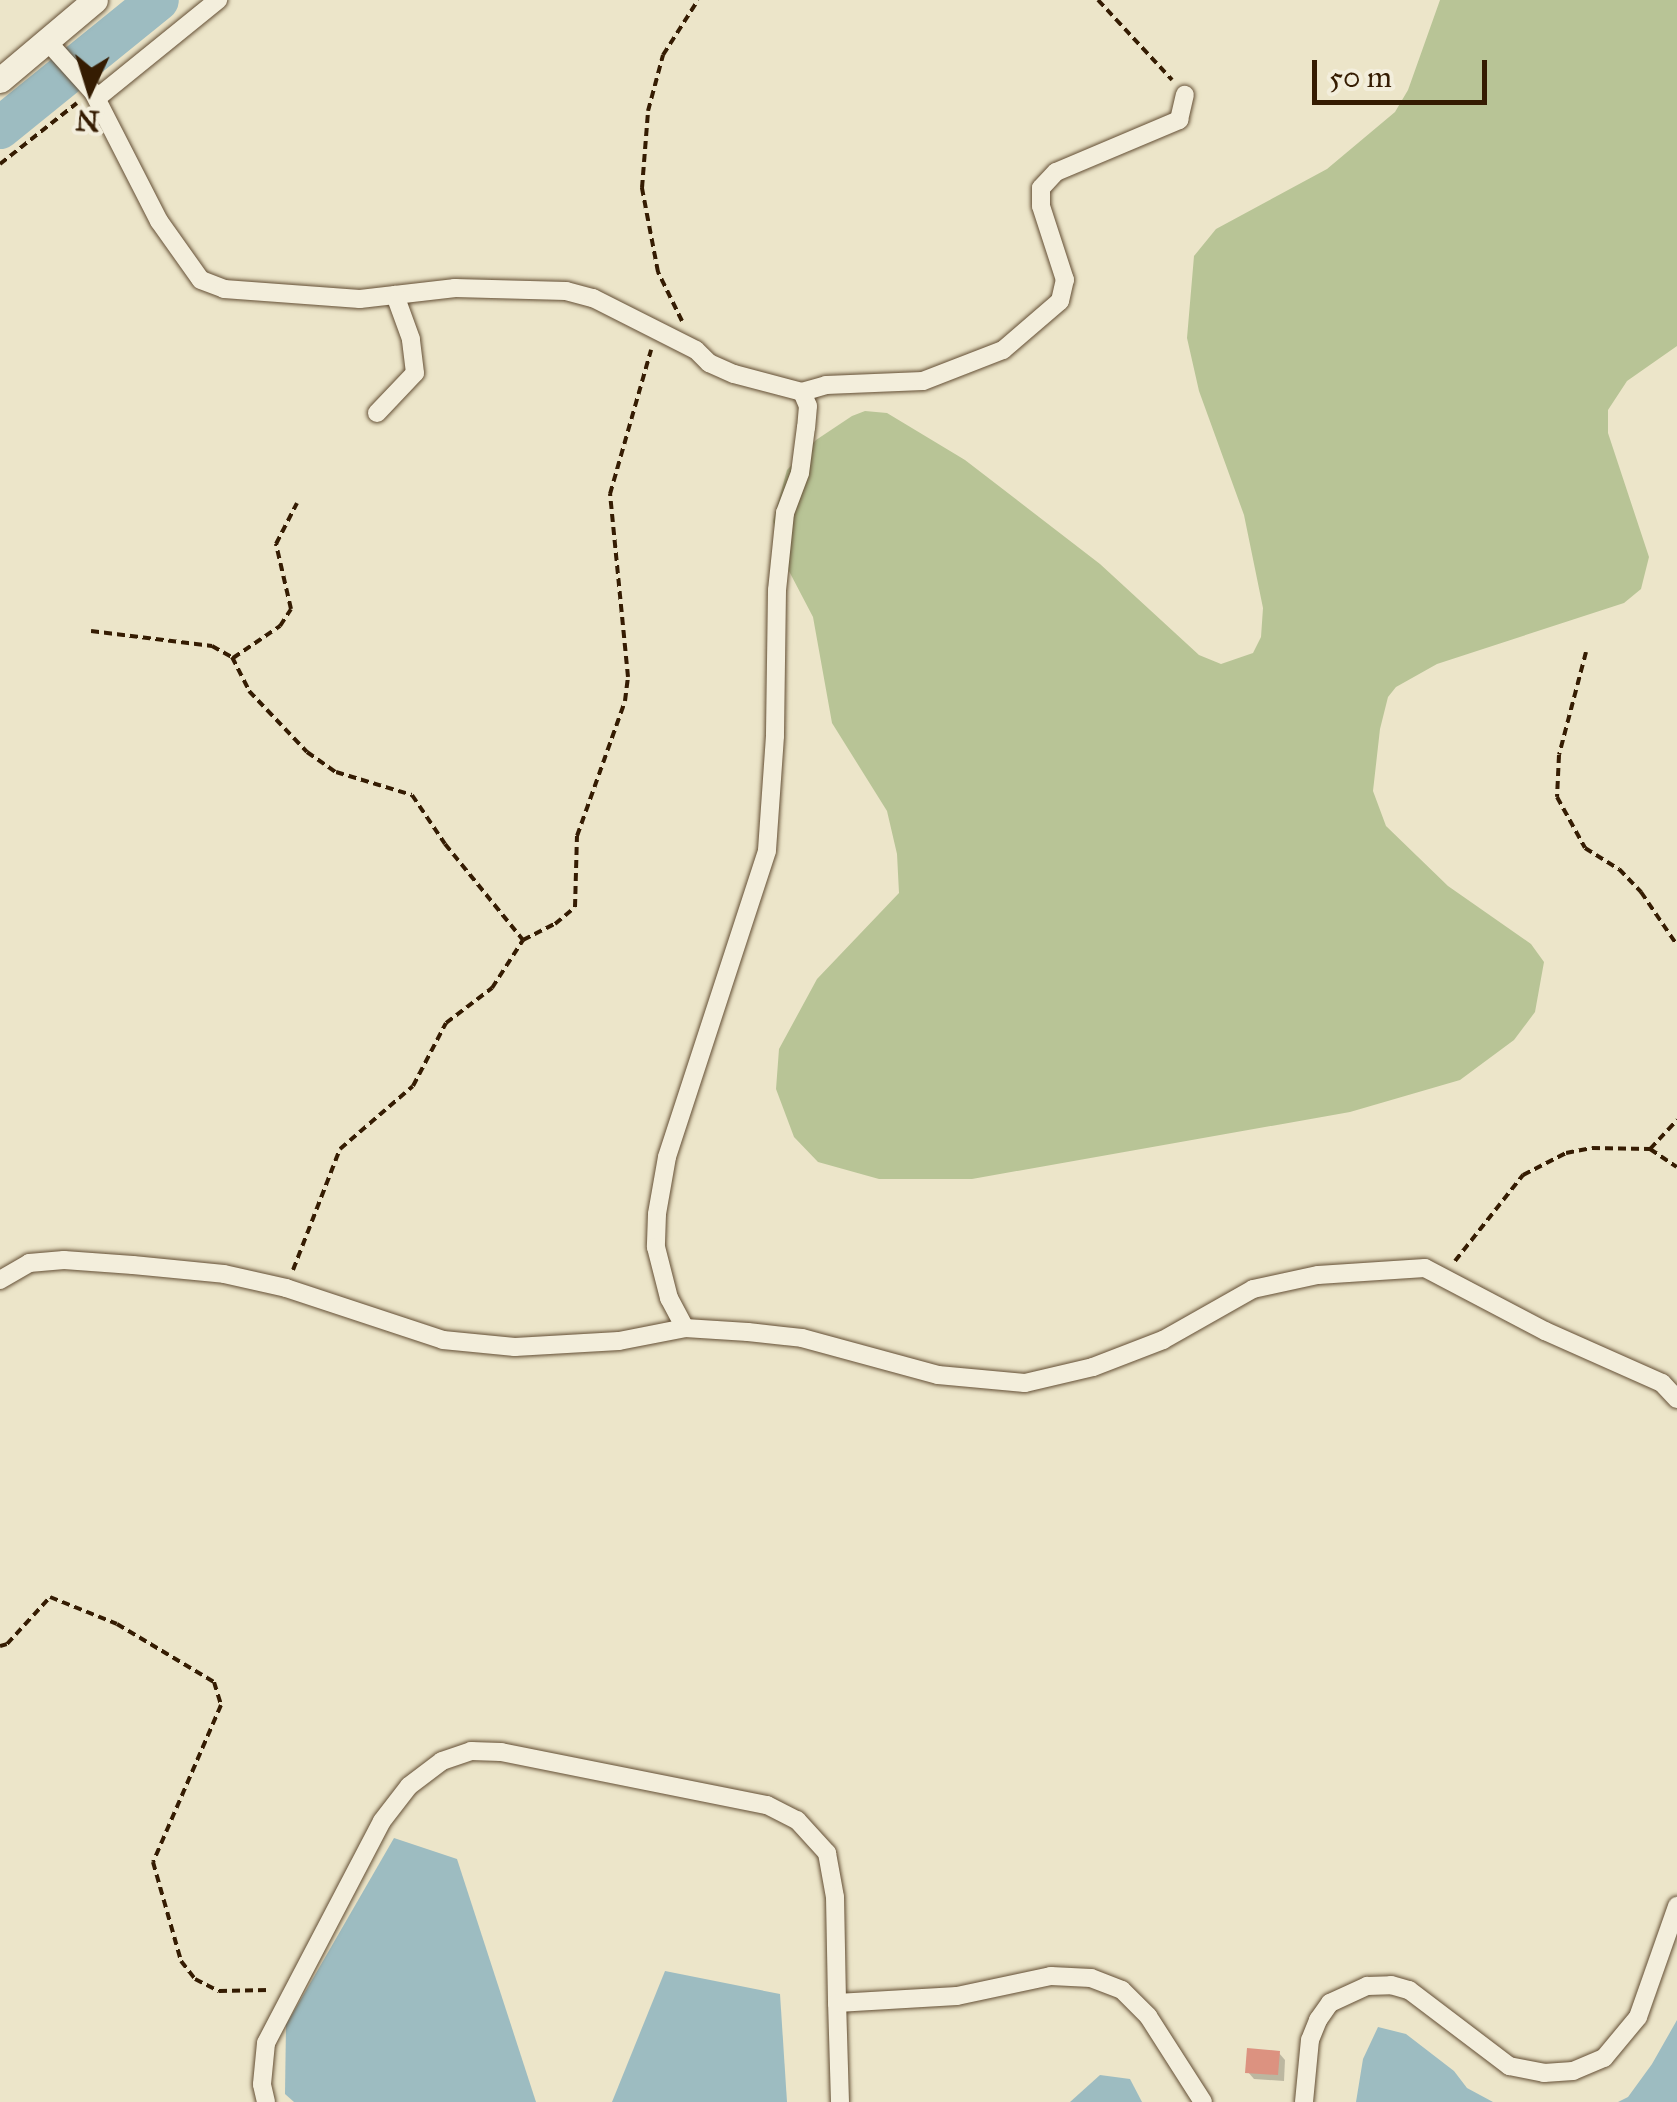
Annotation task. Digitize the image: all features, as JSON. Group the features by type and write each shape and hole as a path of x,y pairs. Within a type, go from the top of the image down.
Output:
{"main road":[{"path":"0,80 54,49 95,0"}],"street":[{"path":"95,95 218,0"},
{"path":"54,49 95,95 158,220 201,280 244,290 360,299 455,288 566,291 593,298 696,350 709,363 734,374 802,392 826,385 924,381 1003,350 1060,302 1064,280 1041,206 1041,188 1056,172 1179,120 1185,95"},
{"path":"376,413 415,373 411,339 395,295"},
{"path":"685,1328 669,1298 656,1247 657,1214 667,1157 767,851 775,736 778,590 786,513 800,472 806,427 808,406 802,392"},
{"path":"0,1280 29,1263 64,1260 224,1274 286,1288 443,1340 515,1347 619,1341 685,1328 802,1338 938,1375 1026,1383 1094,1368 1164,1340 1253,1289 1318,1275 1425,1268 1545,1332 1662,1383 1677,1399"},
{"path":"266,2102 262,2084 266,2043 292,1987 382,1822 409,1786 442,1761 470,1751 501,1752 767,1805 797,1820 827,1852 834,1897 840,2102"},
{"path":"1304,2102 1310,2040 1318,2020 1330,2003 1367,1986 1392,1985 1409,1990 1509,2066 1544,2073 1573,2071 1604,2058 1638,2017 1677,1906"},
{"path":"836,2003 958,1996 1051,1976 1091,1978 1122,1990 1148,2016 1204,2102"}],"path":[{"path":"696,350 658,272 642,188 648,110 663,55 698,0"},
{"path":"1098,0 1185,95"},
{"path":"0,164 95,95"},
{"path":"286,1288 340,1148 412,1086 446,1022 492,988 523,940 555,924 575,907 578,836 625,701 628,677 610,494 656,332"},
{"path":"232,658 280,626 291,609 276,544 297,503"},
{"path":"90,630 212,646 232,658 249,691 307,752 336,772 412,795 523,940"},
{"path":"1586,652 1559,755 1557,797 1585,848 1619,869 1641,892 1677,945"},
{"path":"1650,1148 1677,1120"},
{"path":"1448,1280 1465,1247 1523,1175 1566,1153 1592,1148 1650,1148 1677,1167"},
{"path":"0,1646 7,1644 50,1597 117,1624 214,1682 221,1705 153,1862 181,1961 195,1979 219,1991 292,1987"}],"green space":[{"path":"1440,0 1677,0 1677,346 1627,381 1608,410 1608,433 1649,557 1641,589 1624,603 1437,664 1396,687 1388,697 1380,729 1373,791 1386,826 1448,886 1531,944 1544,962 1535,1012 1514,1040 1460,1080 1350,1112 972,1179 879,1179 818,1162 794,1137 776,1089 779,1049 817,979 899,893 897,854 887,811 832,723 813,617 779,552 773,521 787,470 816,440 852,416 865,411 887,413 965,460 1100,564 1199,655 1221,664 1253,653 1261,637 1263,608 1244,515 1199,391 1187,338 1194,256 1216,229 1327,169 1395,112 1408,90"}],"water":[{"path":"394,1838 457,1859 536,2102 294,2102 285,2094 286,2025"},
{"path":"665,1971 780,1994 787,2102 612,2102"},
{"path":"1677,2020 1677,2102 1618,2102 1628,2097 1652,2064"},
{"path":"1378,2027 1406,2034 1454,2071 1467,2088 1493,2102 1356,2102 1363,2059"},
{"path":"1100,2075 1130,2079 1142,2102 1070,2102"}],"building":[{"path":"1247,2048 1280,2051 1278,2075 1245,2073"}],"waterway":[{"path":"0,128 158,0"}]}
